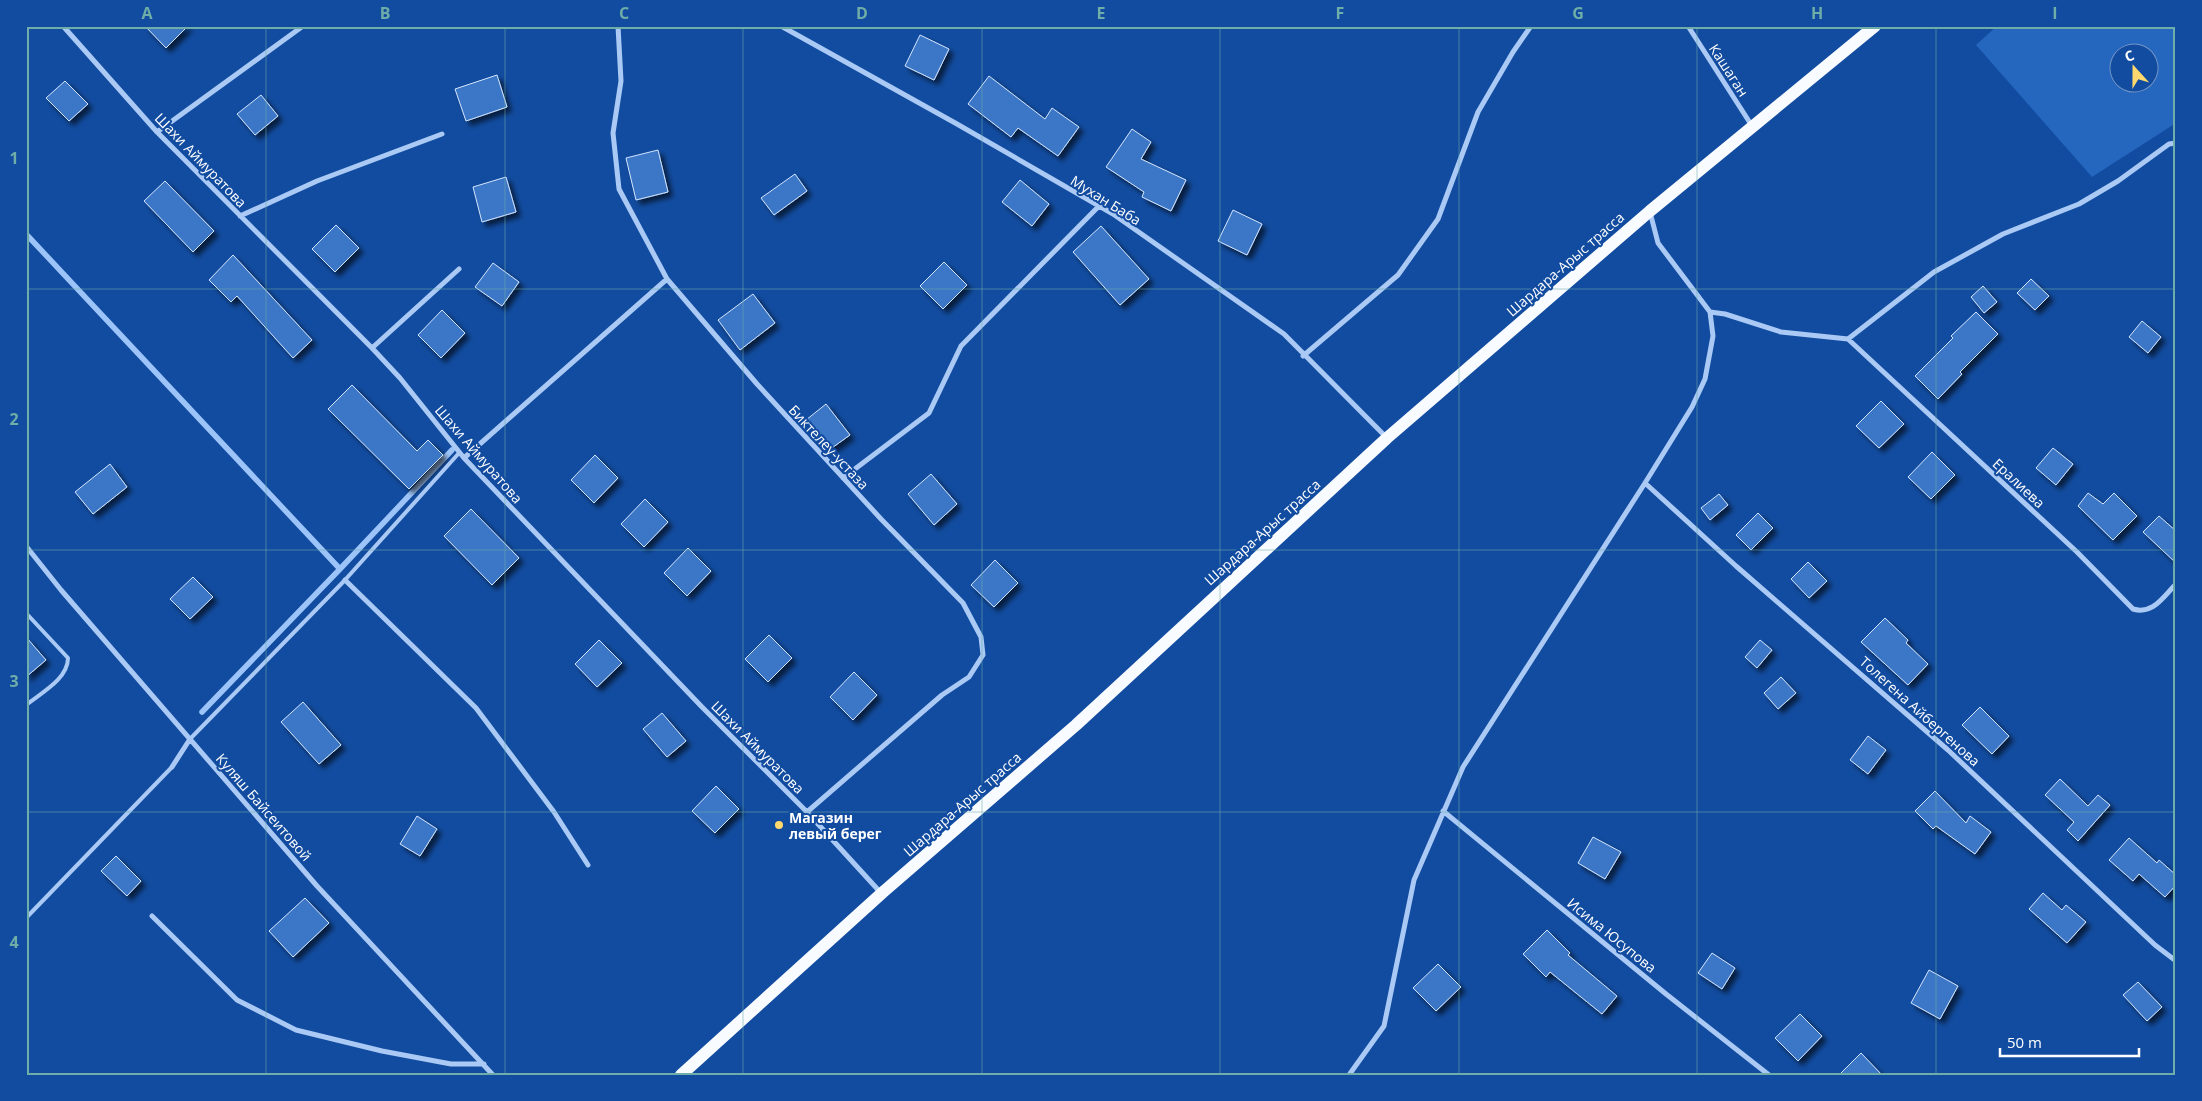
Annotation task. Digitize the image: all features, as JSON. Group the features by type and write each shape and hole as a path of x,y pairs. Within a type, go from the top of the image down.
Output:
{"main road":[{"name":"Шардара-Арыс трасса","path":"681,1075 882,893 1076,725 1387,438 1650,211 1875,26"}],"street":[{"name":"Шахи Аймуратова","path":"63,26 157,132 400,378 459,453 702,708 807,812 882,893"},
{"path":"157,132 304,26"},
{"name":"Биктелеу-устаза","path":"618,26 620,81 613,133 619,189 667,279 756,384 963,603 981,637 983,654 969,677 942,695 807,812"},
{"name":"Мухан Баба","path":"781,26 1113,214 1284,334 1303,356 1387,438"},
{"path":"1303,356 1398,275 1438,219 1478,112 1512,52 1531,26"},
{"name":"Кашаган","path":"1688,26 1752,126"},
{"path":"240,216 317,181 442,134"},
{"path":"1710,312 1725,314 1781,332 1848,339 1934,272 2003,234 2079,204 2118,181 2169,144 2176,143"},
{"path":"843,478 929,413 961,346 1098,207"},
{"path":"1351,1074 1384,1026 1414,880 1463,767 1645,483 1692,407 1705,379 1713,336 1710,312 1658,243 1650,211"},
{"path":"372,348 459,269"},
{"path":"464,458 667,279"},
{"name":"Ералиева","path":"1848,339 2076,552 2133,608 2141,611 2148,610 2176,584"},
{"name":"Толегена Айбергенова","path":"1645,483 1765,592 1919,724 2155,944 2176,961"},
{"name":"Куляш Байсеитовой","path":"26,546 61,590 317,886 493,1075"},
{"path":"345,580 476,708 554,812 588,865"},
{"path":"172,767 190,739"},
{"name":"Исима Юсупова","path":"1443,811 1666,994 1769,1075"},
{"path":"152,916 237,1000 296,1030 382,1052 451,1064 484,1064"}],"lane":[{"path":"190,739 345,580 459,453"},
{"path":"26,613 68,658 68,666 63,675 26,705"},
{"path":"26,918 172,767"}],"shaded area":[{"path":"1997,26 2176,26 2176,123 2092,177 1976,45"}],"building":[{"path":"145,26 188,26 166,48"},
{"path":"920,35 949,49 934,80 905,66"},
{"path":"497,75 507,107 466,121 455,89"},
{"path":"989,76 1045,119 1052,108 1079,127 1058,156 1018,128 1011,137 968,104"},
{"path":"65,81 88,104 69,121 46,98"},
{"path":"261,95 278,116 255,135 237,114"},
{"path":"1132,129 1151,142 1141,159 1186,180 1171,211 1142,197 1144,192 1106,167"},
{"path":"658,150 668,192 636,200 626,158"},
{"path":"795,174 807,191 774,215 761,198"},
{"path":"506,177 516,212 482,222 473,187"},
{"path":"1020,180 1049,204 1032,226 1002,202"},
{"path":"165,181 214,231 193,252 144,201"},
{"path":"1233,210 1262,224 1247,255 1218,241"},
{"path":"336,225 359,248 335,272 312,249"},
{"path":"1101,226 1149,279 1120,305 1073,252"},
{"path":"233,255 312,340 293,358 237,296 231,302 209,280"},
{"path":"944,262 967,285 943,309 920,286"},
{"path":"493,263 519,282 502,306 475,287"},
{"path":"2031,279 2049,296 2035,310 2017,293"},
{"path":"1983,286 1997,302 1984,313 1971,297"},
{"path":"753,294 775,323 740,350 718,320"},
{"path":"442,310 465,333 441,358 418,335"},
{"path":"1976,312 1998,334 1960,372 1962,374 1938,399 1915,376 1953,338 1951,336"},
{"path":"2142,321 2161,337 2148,353 2129,337"},
{"path":"352,385 417,451 428,440 443,455 409,489 328,409"},
{"path":"1881,401 1904,424 1879,448 1856,426"},
{"path":"826,404 850,435 829,450 806,420"},
{"path":"2053,448 2073,464 2056,485 2036,468"},
{"path":"1932,452 1955,475 1931,499 1908,477"},
{"path":"595,455 618,478 594,503 571,480"},
{"path":"110,464 127,487 93,514 75,492"},
{"path":"931,474 957,504 934,525 908,494"},
{"path":"2088,493 2103,504 2114,493 2137,516 2113,540 2078,506"},
{"path":"1719,494 1728,505 1710,520 1701,508"},
{"path":"645,499 668,522 644,547 621,524"},
{"path":"471,509 519,558 492,585 444,536"},
{"path":"1758,513 1773,528 1751,550 1736,535"},
{"path":"2159,516 2176,531 2176,563 2143,532"},
{"path":"688,548 711,571 687,596 664,573"},
{"path":"995,560 1018,583 994,607 971,585"},
{"path":"1808,562 1827,581 1809,598 1791,579"},
{"path":"193,577 213,597 190,619 170,599"},
{"path":"1885,618 1908,640 1906,643 1928,664 1908,685 1861,642"},
{"path":"769,635 792,658 768,682 745,659"},
{"path":"26,637 46,660 26,677"},
{"path":"599,640 622,663 597,687 575,664"},
{"path":"1760,640 1772,650 1757,668 1745,657"},
{"path":"854,672 877,695 853,720 830,697"},
{"path":"1781,677 1796,693 1778,709 1764,693"},
{"path":"303,702 341,745 319,764 281,722"},
{"path":"1980,707 2009,736 1992,754 1962,725"},
{"path":"662,713 686,741 667,757 643,729"},
{"path":"1868,736 1886,750 1868,774 1850,760"},
{"path":"2060,779 2088,806 2098,795 2110,805 2078,841 2067,830 2074,822 2045,795"},
{"path":"716,786 739,809 715,833 692,811"},
{"path":"1935,791 1966,823 1970,816 1991,832 1975,854 1936,826 1933,829 1915,811"},
{"path":"417,816 437,829 420,856 400,844"},
{"path":"1593,837 1621,852 1605,879 1578,863"},
{"path":"2129,838 2157,863 2159,860 2176,875 2176,885 2165,897 2139,874 2133,881 2109,860"},
{"path":"116,856 141,881 127,896 101,871"},
{"path":"2043,893 2062,910 2066,905 2086,922 2067,943 2029,909"},
{"path":"305,898 329,923 293,957 269,931"},
{"path":"1547,930 1570,953 1568,955 1617,996 1602,1014 1550,972 1546,977 1523,954"},
{"path":"1712,953 1735,968 1722,989 1698,973"},
{"path":"1438,964 1461,987 1436,1011 1413,988"},
{"path":"1929,970 1958,986 1940,1019 1911,1003"},
{"path":"2138,982 2162,1007 2147,1021 2123,995"},
{"path":"1800,1014 1822,1036 1798,1061 1775,1038"},
{"path":"1861,1053 1882,1075 1839,1075"}],"waterway":[{"path":"26,234 340,569 202,712"},
{"path":"340,569 452,450"}],"place":[{"name":"Магазин левый берег","path":"779,825"}]}
